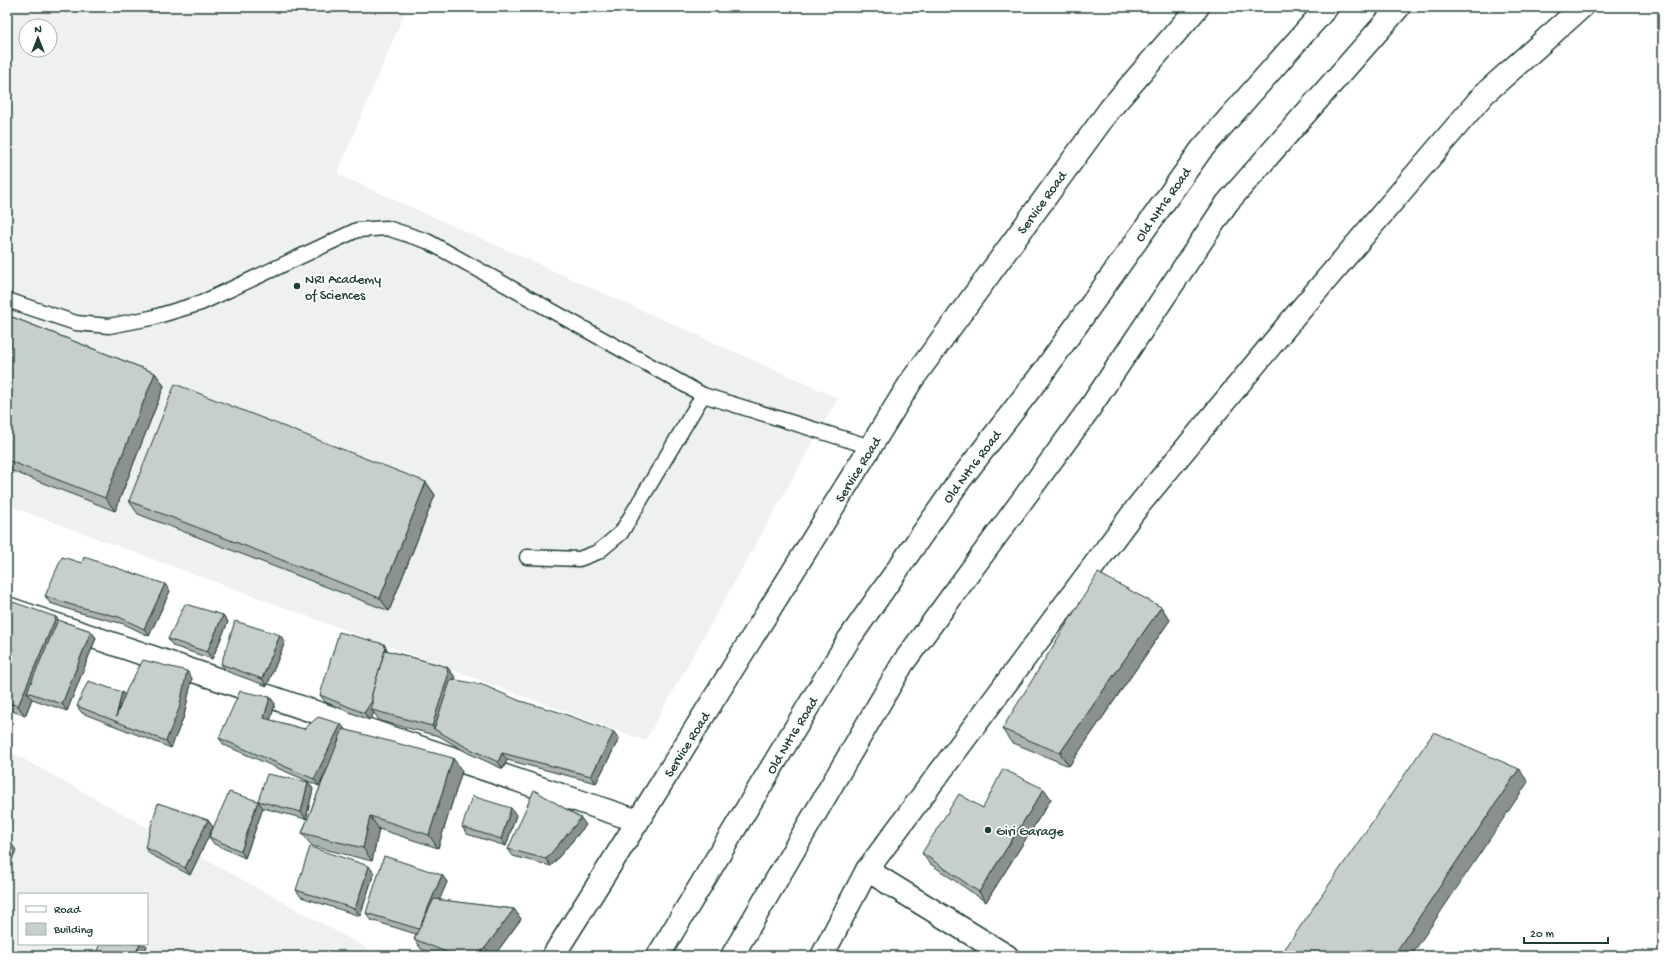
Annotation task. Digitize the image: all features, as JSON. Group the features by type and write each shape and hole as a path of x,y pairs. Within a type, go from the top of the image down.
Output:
{"street":[{"name":"Service Road","path":"553,956 912,380 1110,109 1198,7"},
{"name":"Old NH16 Road","path":"658,956 849,639 960,480 1044,371 1201,150 1327,7"},
{"path":"732,956 904,663 1087,412 1227,203 1399,7"},
{"path":"822,956 868,870 1139,505 1280,333 1484,94 1582,7"},
{"path":"7,608 638,821"},
{"path":"868,870 1007,956"}],"lane":[{"path":"7,300 76,323 109,326 152,318 201,303 357,230 387,228 427,241 703,395 871,446"},
{"path":"527,557 579,559 598,552 621,533 703,395"}],"shaded area":[{"name":"NRI Academy of Sciences","path":"7,7 407,7 337,174 838,398 645,741 7,505"},
{"path":"7,750 381,956 7,956"}],"building":[{"path":"7,315 155,373 105,498 7,460"},
{"path":"175,384 426,482 380,598 129,501"},
{"path":"62,557 82,563 84,557 165,584 144,629 119,617 72,605 45,596"},
{"path":"1098,573 1161,607 1060,753 1002,729"},
{"path":"13,602 56,617 18,706 7,702 7,616"},
{"path":"185,604 223,615 207,652 168,639"},
{"path":"58,620 91,631 62,704 27,692"},
{"path":"235,621 280,635 262,679 221,664"},
{"path":"339,632 384,644 386,650 372,694 372,701 364,713 320,695"},
{"path":"385,650 447,667 448,676 432,726 372,710 372,694"},
{"path":"143,660 187,671 179,709 166,741 77,706 88,681 122,692 116,717 127,689"},
{"path":"451,679 483,685 520,701 559,712 614,732 591,776 502,753 498,762 464,746 434,729"},
{"path":"240,691 270,697 264,718 304,729 318,717 341,724 314,779 219,738"},
{"path":"343,729 453,758 429,835 370,816 363,848 302,833"},
{"path":"1434,732 1519,769 1393,956 1280,956"},
{"path":"1003,769 1044,789 979,892 922,853 959,794 983,808"},
{"path":"267,774 308,782 301,812 258,801"},
{"path":"534,790 581,818 546,859 508,849"},
{"path":"229,792 258,801 241,851 209,837"},
{"path":"472,796 511,808 501,839 462,827"},
{"path":"158,803 208,820 185,868 145,847"},
{"path":"310,847 369,866 355,909 296,890"},
{"path":"384,856 442,875 419,929 366,913"},
{"path":"434,899 514,909 485,948 474,956 456,956 414,939"},
{"path":"100,945 140,945 134,956 103,956 96,953"}],"place":[{"name":"NRI Academy of Sciences","path":"297,286"},
{"name":"Giri Garage","path":"988,830"}]}
